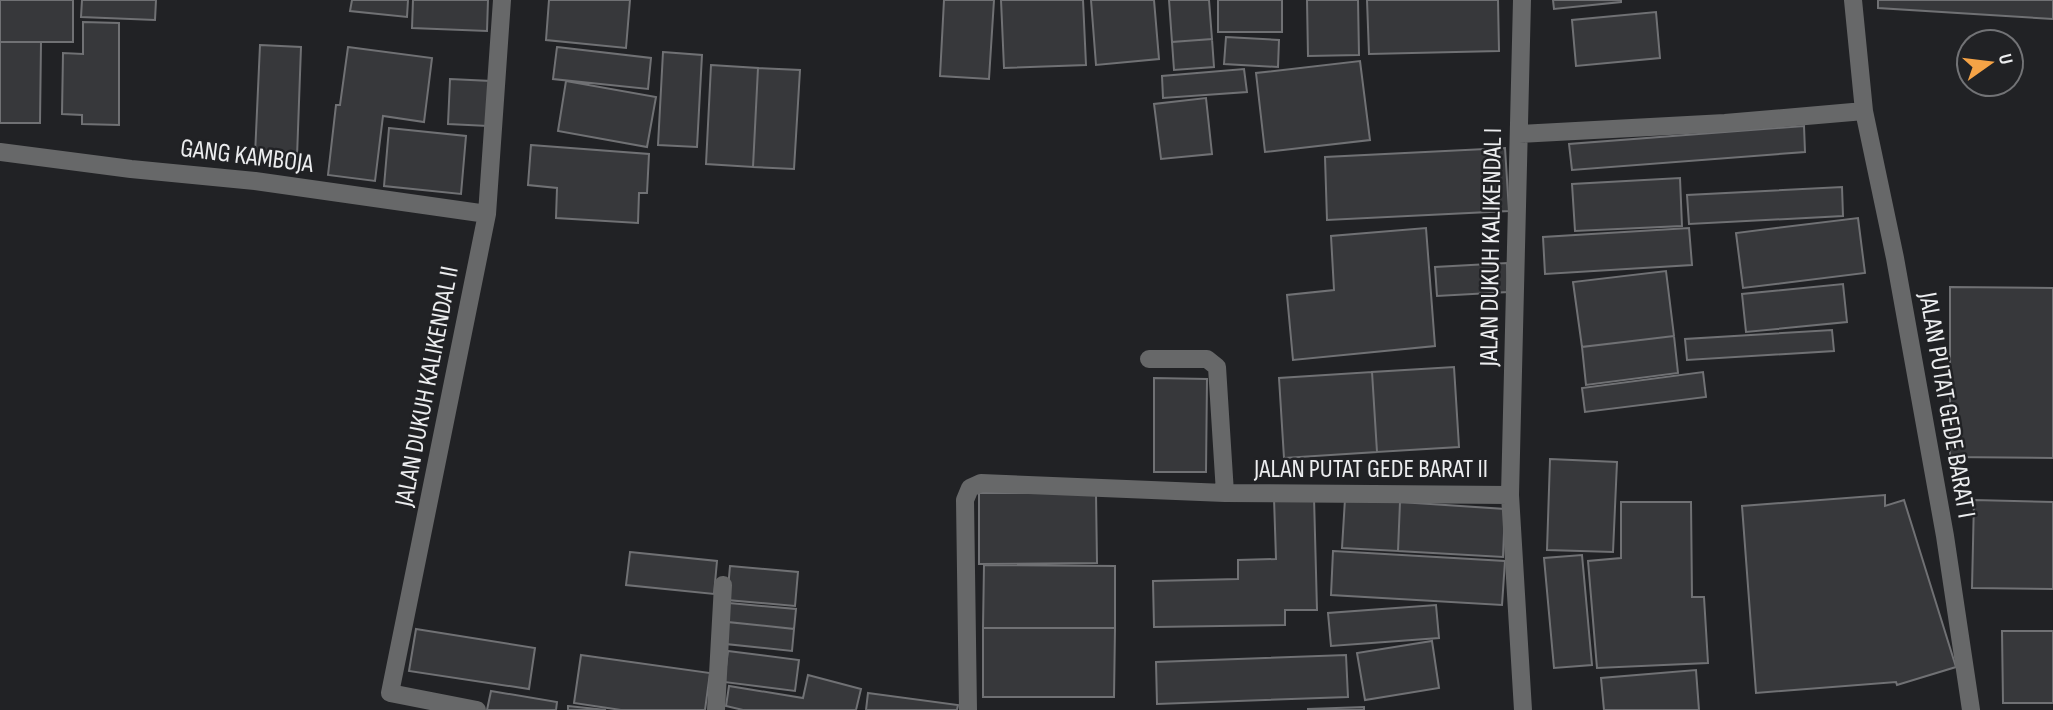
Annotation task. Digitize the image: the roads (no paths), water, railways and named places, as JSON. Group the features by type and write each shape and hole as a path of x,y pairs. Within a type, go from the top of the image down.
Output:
{"street":[{"name":"JALAN DUKUH KALIKENDAL II","path":"477,710 389,702 487,214 502,0"},
{"name":"JALAN DUKUH KALIKENDAL I","path":"1510,495 1522,0"},
{"name":"JALAN PUTAT GEDE BARAT I","path":"1853,0 1864,111 1895,258 1938,496 1971,710"},
{"path":"1518,134 1724,123 1864,111"},
{"name":"GANG KAMBOJA","path":"0,152 255,181 487,214"},
{"name":"JALAN PUTAT GEDE BARAT II","path":"1149,359 1207,359 1217,367 1225,493"},
{"name":"JALAN PUTAT GEDE BARAT II","path":"968,710 965,500 970,488 981,483 1225,493 1510,495 1523,710"},
{"path":"716,710 723,585"}]}
